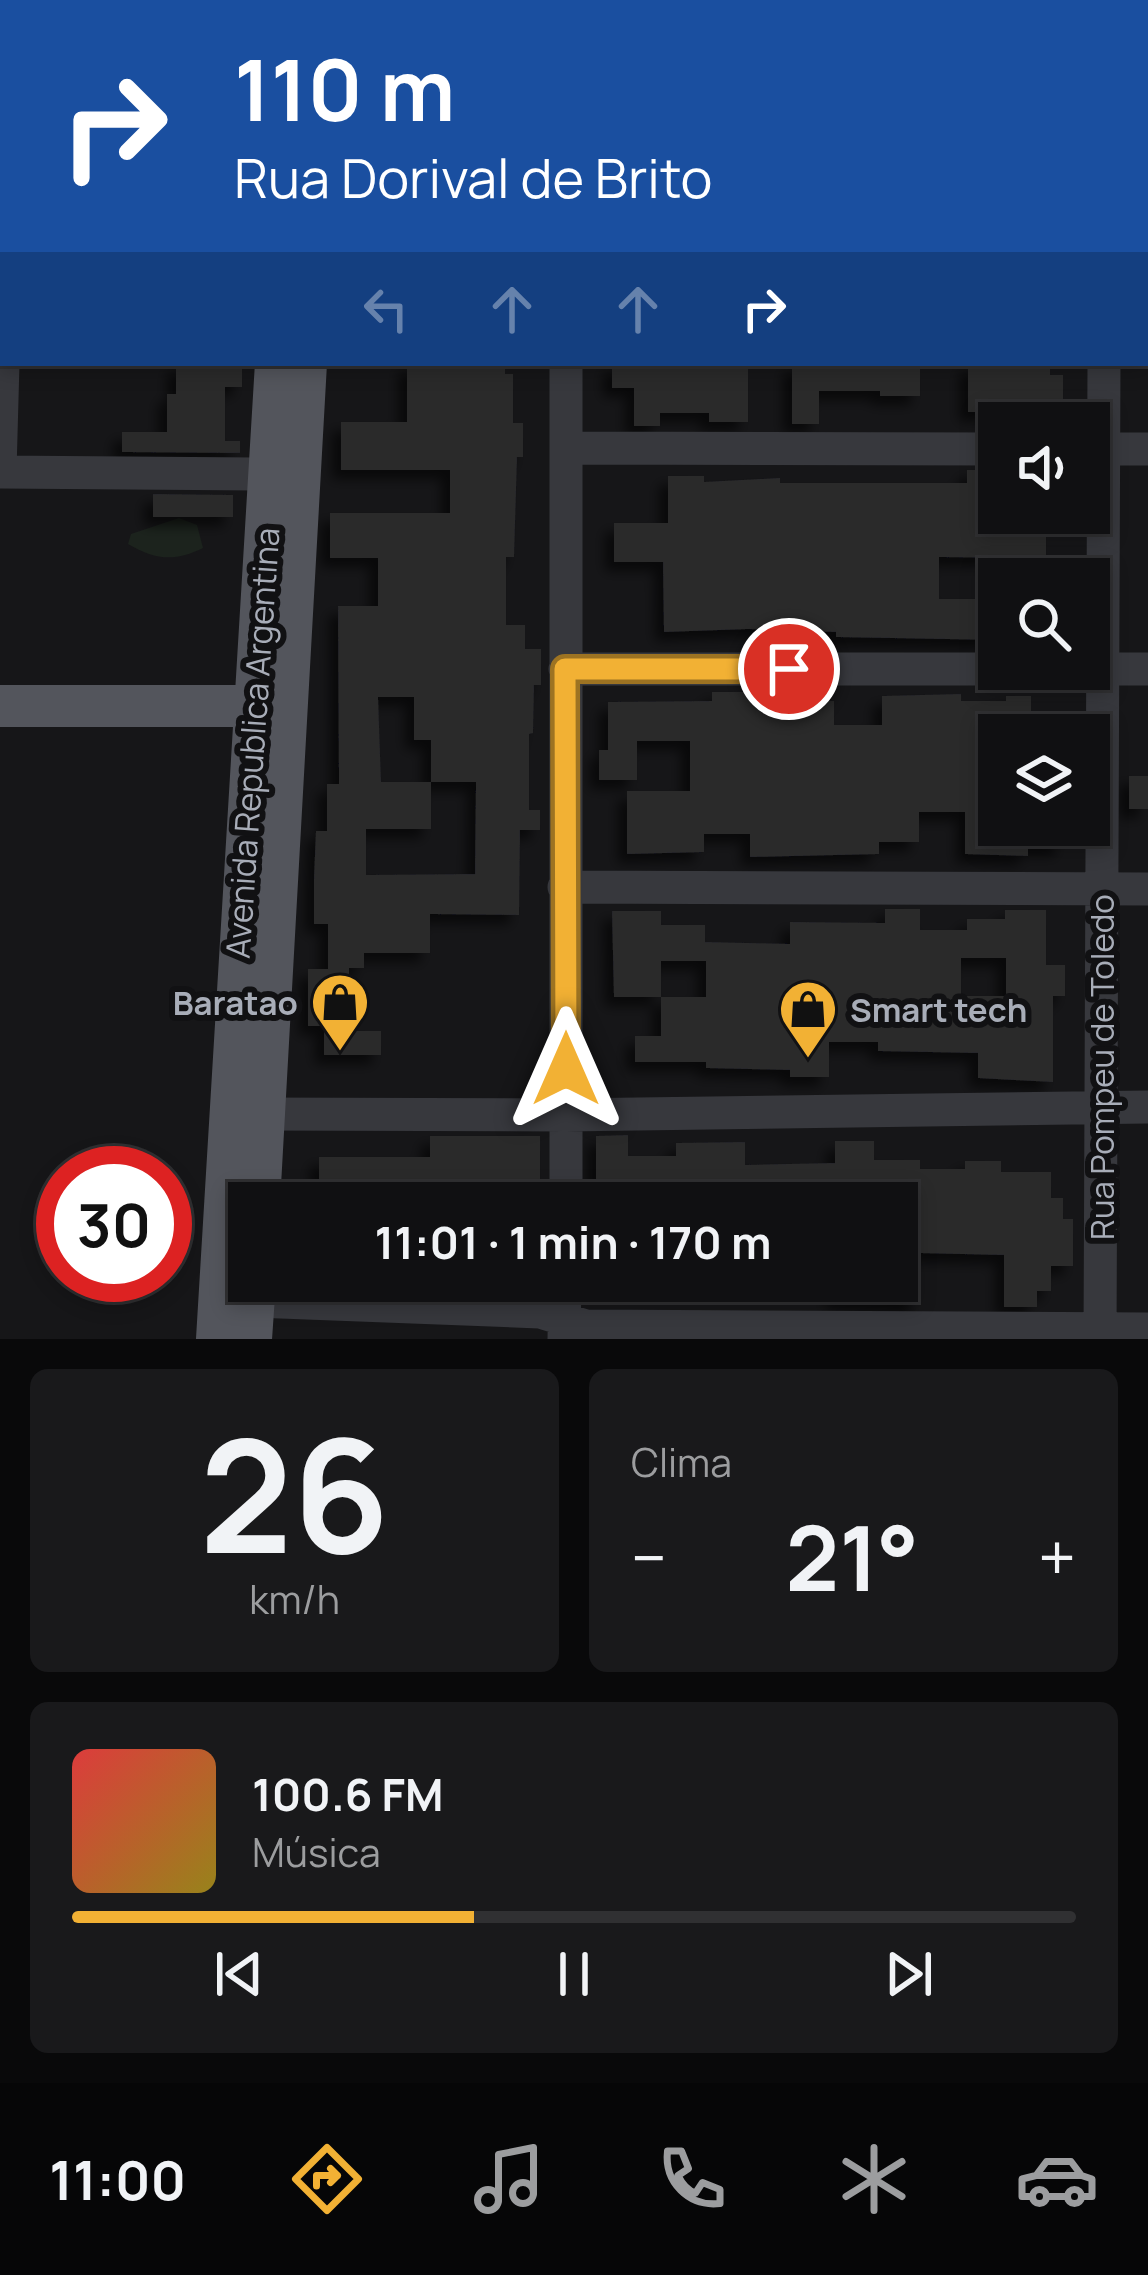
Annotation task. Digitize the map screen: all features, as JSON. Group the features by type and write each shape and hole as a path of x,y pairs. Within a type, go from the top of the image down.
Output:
{"main road":[{"name":"Avenida Republica Argentina","path":"271,705 268,474 276,366"},
{"name":"Avenida Republica Argentina","path":"246,1182 271,705 306,366"},
{"path":"0,706 271,705"},
{"name":"Avenida Republica Argentina","path":"246,1121 256,1182"},
{"name":"Avenida Republica Argentina","path":"217,1339 243,1302"}],"street":[{"path":"3,366 0,472 268,474"},
{"path":"566,366 566,1182"},
{"name":"Rua Pompeu de Toledo","path":"1100,402 1104,366"},
{"path":"566,448 978,449"},
{"path":"1110,449 1148,449"},
{"path":"565,669 978,669"},
{"path":"1110,669 1148,669"},
{"name":"Rua Pompeu de Toledo","path":"1100,1334 1103,690"},
{"path":"565,886 1148,889"},
{"path":"246,1121 1148,1107"},
{"path":"313,1302 539,1312 564,1329 1100,1334 1148,1329"}],"shaded area":[{"path":"179,518 197,525 203,548 165,557 128,544 131,534"}],"building":[{"path":"176,366 242,366 242,387 225,387 225,441 240,441 240,453 122,452 122,432 167,432 167,394 176,394"},
{"path":"407,366 505,366 505,374 513,374 513,423 523,423 523,457 517,457 514,557 506,557 506,625 525,625 525,649 541,649 541,685 534,685 533,733 529,734 529,810 540,810 540,830 520,830 519,915 430,914 430,953 364,953 364,968 349,968 349,1031 381,1031 381,1055 324,1055 324,1026 308,1026 308,969 328,969 328,924 314,924 314,879 316,831 327,831 327,784 339,784 338,606 378,606 378,558 330,558 330,513 450,513 450,470 341,470 341,422 407,422","holes":["378,697 414,697 414,740 431,740 431,782 381,782","431,782 476,782 475,874 366,875 366,829 431,829"]},
{"path":"612,366 748,366 748,422 709,422 709,413 660,413 660,426 634,426 634,388 612,388"},
{"path":"792,366 920,366 920,396 819,391 819,424 792,424"},
{"path":"968,366 1050,366 1050,375 1063,375 1063,402 978,402 978,412 968,412"},
{"path":"967,470 978,470 978,534 1046,534 1046,556 1058,556 939,557 939,599 978,599 978,640 836,637 836,632 748,629 664,632 663,562 614,562 614,523 668,523 668,476 704,476 704,482 780,478 780,483 967,483"},
{"path":"153,494 233,495 233,517 153,517"},
{"path":"712,692 749,692 749,701 834,701 834,725 882,725 882,696 961,694 961,701 1006,701 1006,696 1031,696 1031,714 978,714 978,846 1064,847 1028,847 1028,856 965,854 965,812 919,812 919,842 879,842 879,854 750,857 750,834 704,834 704,852 627,854 627,791 690,791 690,741 637,741 637,780 599,780 599,750 608,750 608,702 712,701"},
{"path":"1129,776 1148,776 1148,809 1129,809"},
{"path":"885,909 920,909 920,930 967,930 967,919 1005,919 1005,910 1046,910 1046,965 1065,965 1065,996 1053,996 1053,1082 978,1078 978,1053 878,1051 878,1042 829,1042 829,1077 790,1077 790,1070 706,1068 706,1062 635,1062 635,1036 661,1036 661,997 614,997 612,911 661,911 661,925 705,925 705,942 790,944 790,922 885,923","holes":["961,958 1006,958 1006,996 961,996","661,961 706,961 706,997 661,997"]},
{"path":"628,1135 628,1156 676,1156 676,1143 745,1142 745,1165 835,1163 835,1141 874,1141 874,1160 920,1160 920,1169 965,1169 965,1161 1001,1161 1001,1172 1051,1172 1051,1198 1063,1198 1063,1219 1073,1219 1073,1266 1051,1266 1051,1291 1037,1291 1037,1307 1004,1307 1004,1255 919,1253 918,1182 596,1182 596,1136"},
{"path":"430,1136 540,1136 540,1182 319,1182 319,1157 430,1157"}],"place":[{"name":"Baratao","path":"340,1053"},
{"name":"Smart tech","path":"808,1060"}],"route":[{"path":"566,1069 565,669 789,669"}]}
